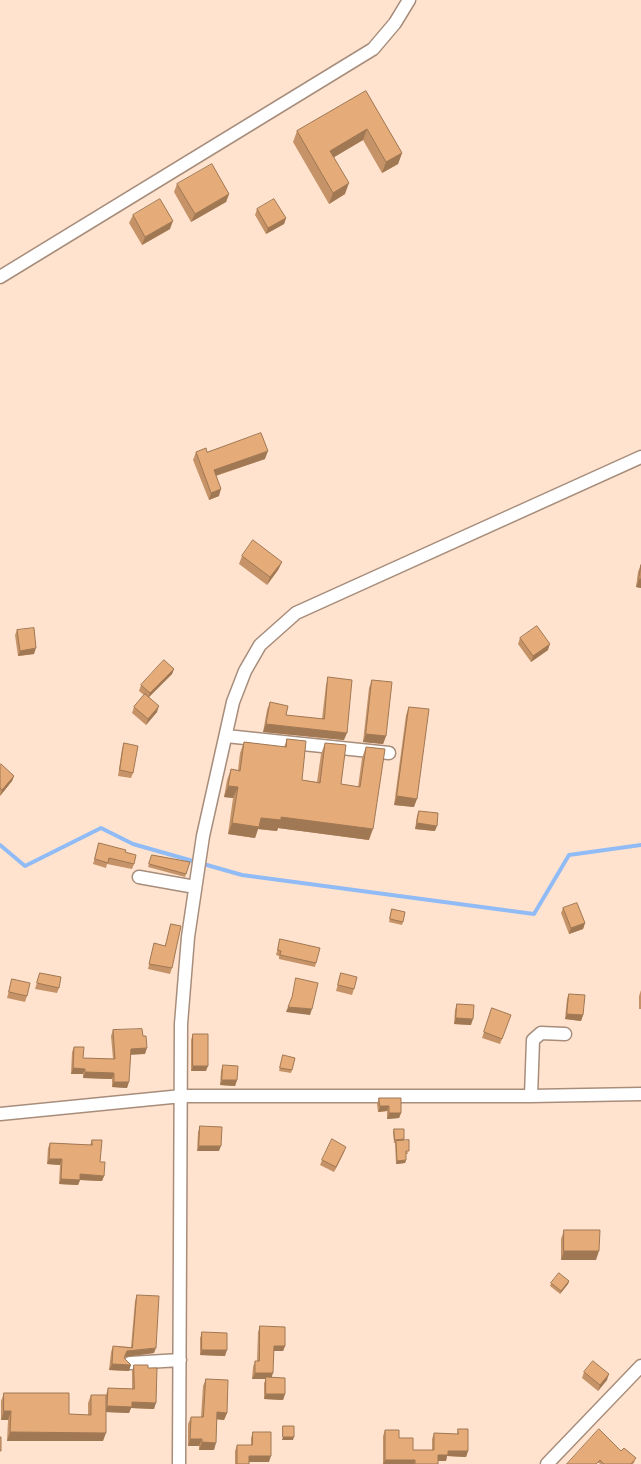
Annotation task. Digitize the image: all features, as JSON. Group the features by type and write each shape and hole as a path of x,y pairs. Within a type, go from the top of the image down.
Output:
{"street":[{"path":"0,277 373,49 395,23 409,0"},
{"path":"179,1464 181,1024 188,937 202,836 233,702 245,671 260,645 296,613 641,457"},
{"path":"226,736 389,753"},
{"path":"139,878 195,888"},
{"path":"531,1096 533,1040 541,1033 565,1034"},
{"path":"0,1114 182,1096 531,1096 641,1094"},
{"path":"130,1363 180,1360"},
{"path":"547,1464 641,1366"}],"building":[{"path":"366,91 402,153 386,162 367,129 330,151 349,183 333,193 297,131"},
{"path":"212,164 229,194 195,214 177,184"},
{"path":"160,199 173,221 145,237 133,215"},
{"path":"274,199 286,218 268,228 257,209"},
{"path":"261,433 268,451 214,470 221,489 211,493 196,452 206,448 207,452"},
{"path":"253,540 282,562 270,577 242,556"},
{"path":"537,626 550,644 533,656 520,638"},
{"path":"34,628 36,648 20,651 17,630"},
{"path":"164,660 174,669 150,693 141,685"},
{"path":"328,677 352,680 347,733 266,724 270,702 288,706 286,715 324,719"},
{"path":"372,680 392,682 386,736 366,734"},
{"path":"145,694 159,706 148,719 134,707"},
{"path":"409,707 429,709 417,799 397,796"},
{"path":"287,739 306,741 302,780 320,783 325,743 346,745 341,784 360,787 366,747 385,749 373,829 281,817 281,820 261,818 259,827 232,823 238,787 228,786 231,769 240,771 244,742 286,747"},
{"path":"124,743 138,746 133,773 120,770"},
{"path":"1,764 14,776 2,790 0,788"},
{"path":"419,811 438,813 437,826 417,823"},
{"path":"99,843 126,850 125,852 136,855 134,864 109,858 108,863 95,859"},
{"path":"152,855 190,862 186,874 149,864"},
{"path":"577,903 585,923 571,928 563,908"},
{"path":"392,909 405,912 403,922 390,919"},
{"path":"171,924 181,926 172,968 149,964 154,943 165,946"},
{"path":"280,939 320,948 316,963 280,955 281,951 278,950"},
{"path":"40,973 61,977 59,988 37,983"},
{"path":"341,973 357,977 354,989 338,985"},
{"path":"296,978 318,983 312,1009 288,1007"},
{"path":"12,979 30,983 27,996 9,992"},
{"path":"569,994 585,995 583,1015 567,1014"},
{"path":"457,1004 474,1005 473,1019 456,1018"},
{"path":"492,1008 511,1015 502,1039 484,1032"},
{"path":"142,1029 143,1036 146,1036 147,1048 131,1049 129,1082 114,1082 114,1073 85,1072 85,1069 73,1068 74,1047 84,1047 83,1058 115,1059 113,1030"},
{"path":"193,1034 208,1034 208,1066 193,1066"},
{"path":"283,1055 295,1058 292,1070 280,1068"},
{"path":"223,1065 238,1066 237,1080 222,1080"},
{"path":"379,1098 401,1098 401,1113 389,1113 389,1106 380,1106"},
{"path":"200,1126 222,1127 221,1146 199,1146"},
{"path":"394,1129 404,1129 404,1139 395,1140"},
{"path":"332,1139 346,1147 336,1167 322,1160"},
{"path":"92,1140 102,1140 100,1162 105,1162 104,1176 80,1174 80,1180 61,1179 62,1159 49,1159 50,1143 92,1145"},
{"path":"409,1140 409,1151 406,1151 406,1160 397,1161 396,1141"},
{"path":"564,1230 600,1230 599,1251 564,1251"},
{"path":"559,1273 569,1281 561,1291 551,1283"},
{"path":"137,1295 159,1296 156,1348 127,1351 124,1358 131,1365 112,1364 113,1346 132,1348"},
{"path":"260,1326 285,1327 285,1346 274,1346 273,1373 255,1373 255,1361 259,1361"},
{"path":"202,1332 227,1333 227,1350 202,1350"},
{"path":"593,1361 609,1374 600,1385 584,1372"},
{"path":"134,1365 148,1365 148,1368 157,1368 156,1403 132,1402 132,1407 107,1406 108,1388 134,1389"},
{"path":"266,1377 285,1378 285,1394 266,1394"},
{"path":"206,1379 228,1380 227,1413 217,1412 216,1443 202,1442 202,1439 190,1439 191,1417 203,1417"},
{"path":"4,1393 69,1393 69,1414 91,1415 91,1395 106,1395 106,1433 10,1432 11,1411 4,1411"},
{"path":"283,1426 294,1426 294,1437 283,1437"},
{"path":"458,1429 468,1429 468,1451 448,1451 448,1455 438,1455 438,1464 415,1464 415,1460 385,1460 385,1430 399,1430 399,1438 413,1438 413,1450 434,1450 434,1433 458,1434"},
{"path":"599,1429 621,1451 624,1448 636,1458 631,1464 604,1464 600,1460 596,1464 567,1464"},
{"path":"253,1432 271,1432 271,1456 249,1456 249,1464 237,1464 237,1445 252,1445"}],"waterway":[{"path":"0,845 25,866 101,828 133,844 242,875 534,914 569,855 641,845"}]}
